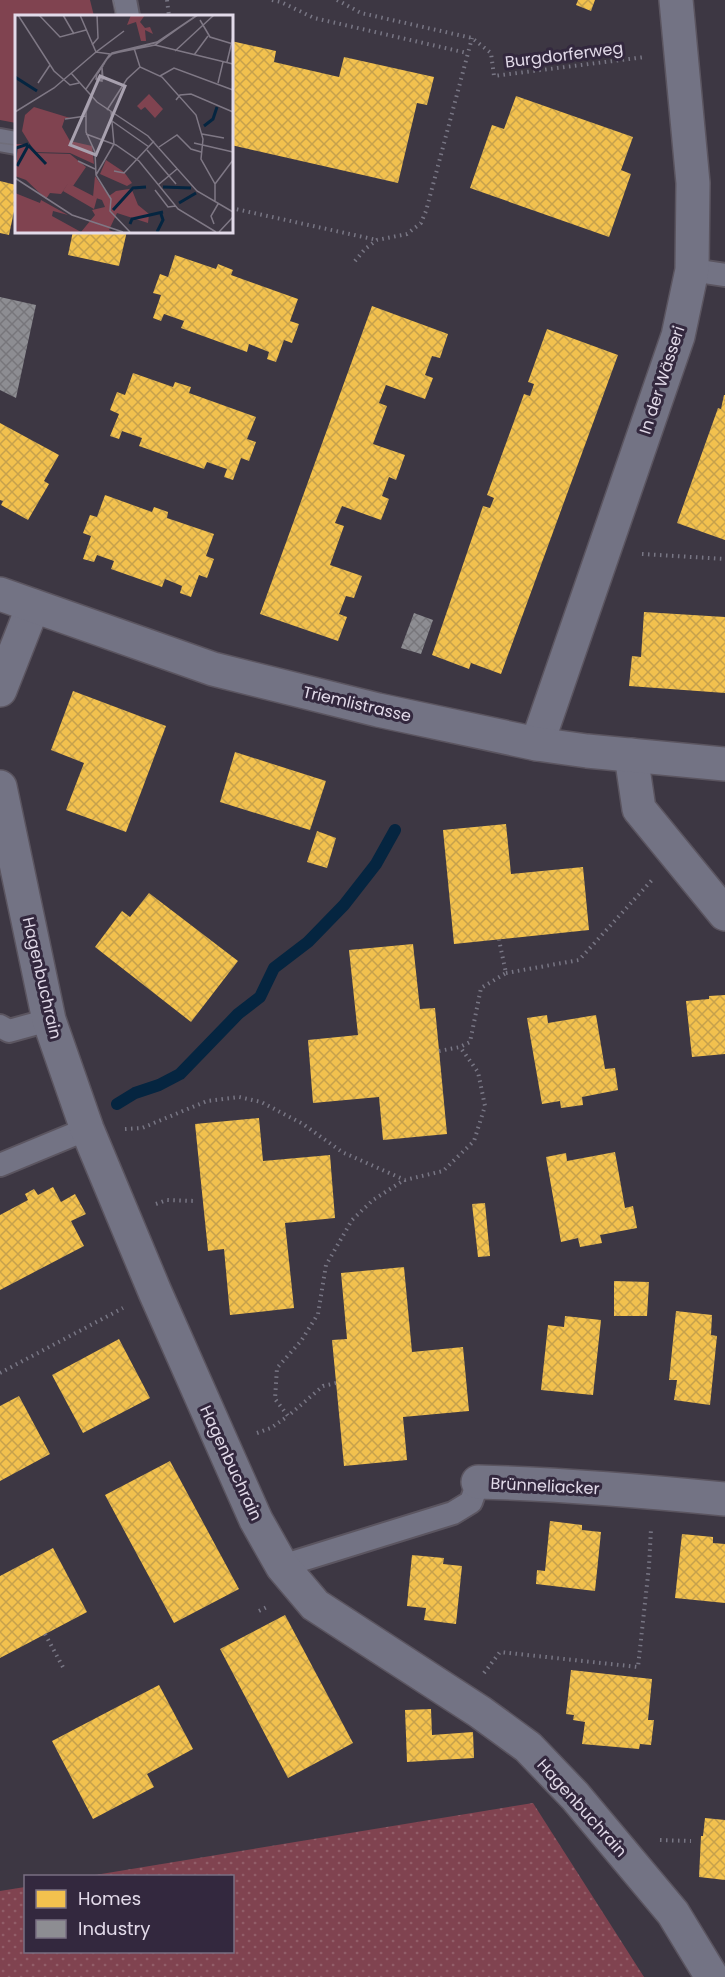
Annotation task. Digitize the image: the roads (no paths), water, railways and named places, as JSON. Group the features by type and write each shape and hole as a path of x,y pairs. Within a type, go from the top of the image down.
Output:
{"street":[{"name":"In der Wässeri","path":"537,744 678,336 692,270 693,183 676,0"},
{"name":"Triemlistrasse","path":"0,594 213,669 378,710 537,744 587,752 725,764"},
{"path":"0,690 33,606"},
{"path":"631,755 639,809 725,914"},
{"name":"Hagenbuchrain","path":"0,788 49,1020 103,1129 154,1292 256,1520 282,1566 315,1605 480,1712 528,1748 574,1796 673,1913 712,1977"},
{"name":"Brünneliacker","path":"478,1482 585,1487 725,1499"}],"lane":[{"path":"124,0 128,15"},
{"path":"0,140 15,143"},
{"path":"692,270 725,275"},
{"path":"0,1026 9,1031 49,1020"},
{"path":"0,1165 103,1129"},
{"name":"Brünneliacker","path":"282,1566 453,1513 471,1502 478,1482"}],"waterway":[{"path":"117,1104 135,1093 159,1085 180,1074 238,1014 260,997 274,968 308,942 344,905 376,864 395,830"}],"tram line":[{"path":"113,0 117,15"},
{"path":"0,143 15,145"}]}
